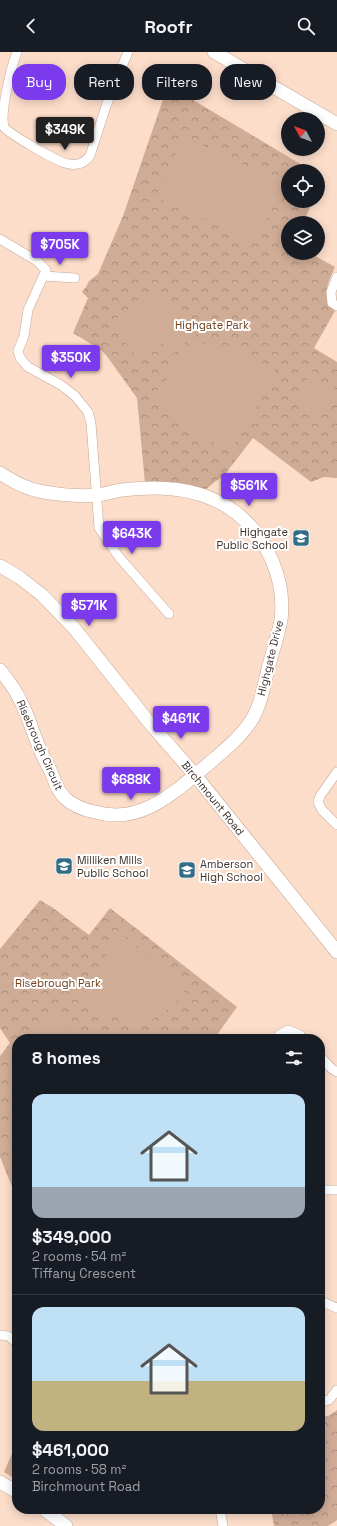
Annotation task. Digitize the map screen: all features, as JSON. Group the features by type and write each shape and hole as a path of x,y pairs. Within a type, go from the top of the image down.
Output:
{"street":[{"path":"17,52 7,78 1,113 3,126 8,131 44,153 65,163 77,164 84,162 90,156 103,113 128,52"},
{"path":"214,52 337,124"},
{"path":"0,239 37,261 46,270 28,310 24,336 18,351 20,358 28,367 66,388 75,396 88,412 91,423 100,528 119,557 169,614"},
{"path":"44,276 75,278"},
{"path":"337,277 331,292 332,303 337,306"},
{"name":"Highgate Drive","path":"0,473 26,487 41,491 76,495 97,495 121,490 162,488 179,488 206,495 236,512 264,544 276,569 281,590 281,619 259,705 251,720 241,733 195,775"},
{"name":"Birchmount Road","path":"0,566 19,577 42,595 74,628 148,721 195,775 337,952"},
{"name":"Risebrough Circuit","path":"0,670 12,685 22,703 40,750 57,788 65,798 87,810 100,814 121,816 136,813 151,807 195,775"},
{"path":"337,772 320,796 318,802 322,810 337,825"},
{"path":"280,1034 288,1030 298,1034"},
{"path":"325,1061 337,1072"},
{"path":"325,1190 337,1190"},
{"path":"325,1303 337,1308"},
{"path":"0,1335 8,1336 12,1339"},
{"path":"325,1401 329,1400 337,1390"},
{"path":"0,1482 12,1489"},
{"path":"50,1514 66,1526"},
{"path":"221,1514 223,1526"}],"green space":[{"name":"Highgate Park","path":"163,100 193,100 281,152 281,156 287,156 300,164 281,164 281,208 310,208 306,216 281,216 281,260 322,260 335,267 328,285 327,296 330,306 335,311 314,348 337,362 337,478 324,477 311,482 253,438 226,473 205,490 190,485 175,483 145,483 137,398 106,355 101,350 73,333 88,298 82,292 89,281 98,274 123,216"},
{"path":"184,136 281,183 281,188 255,244 156,196"},
{"path":"154,287 182,321 138,358 110,324"},
{"path":"189,317 200,331 173,354 161,341"},
{"path":"208,342 232,349 277,372 233,447 226,449 175,420 158,406 152,397 190,349"},
{"path":"312,371 317,374 318,379 335,388 334,396 331,402 327,407 322,409 316,410 310,408 299,398 307,382 307,375"},
{"name":"Risebrough Park","path":"40,900 89,935 110,908 237,1007 218,1034 12,1034 12,1187 0,1157 0,1056 10,1043 0,1028 0,949"},
{"path":"124,936 186,989 173,1005 160,1015 147,1021 134,1022 121,1020 77,996 120,937"},
{"path":"56,1017 74,1034 35,1034 49,1018"},
{"path":"12,1067 12,1080 7,1075"},
{"path":"337,1410 337,1520 328,1526 274,1526 272,1514 325,1514 325,1416"},
{"path":"12,1454 12,1477 4,1472"}],"place":[{"name":"Highgate Public School","path":"301,538"},
{"name":"Milliken Mills Public School","path":"64,866"},
{"name":"Amberson High School","path":"187,870"}]}
